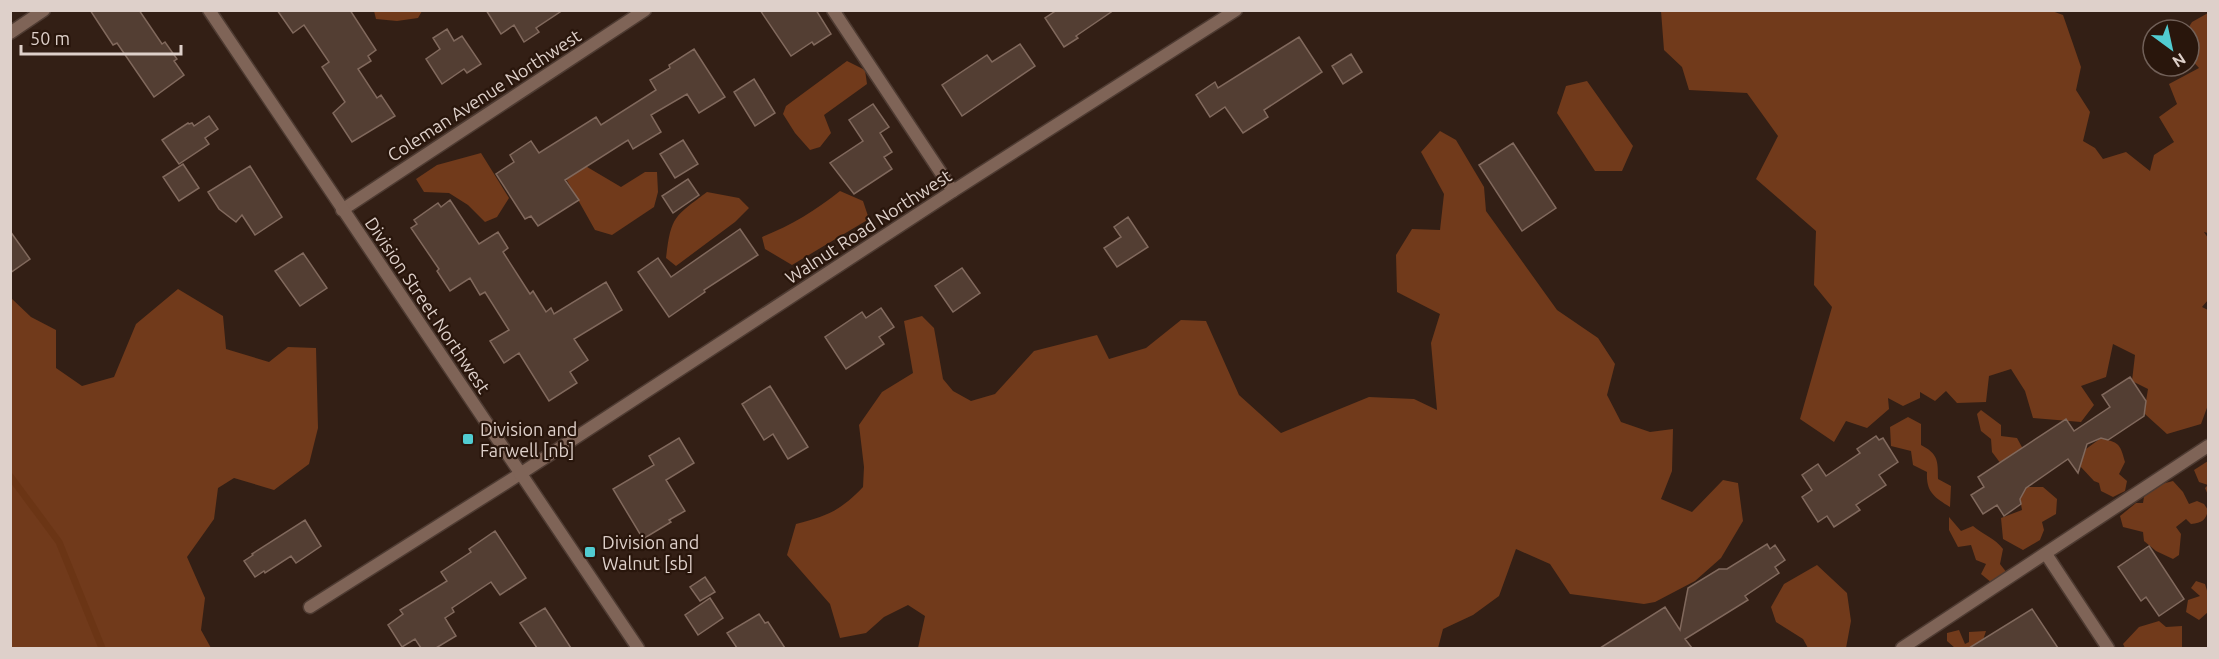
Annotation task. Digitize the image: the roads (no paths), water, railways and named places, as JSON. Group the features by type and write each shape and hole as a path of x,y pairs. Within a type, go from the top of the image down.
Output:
{"street":[{"path":"10,33 44,10"},
{"name":"Division Street Northwest","path":"209,10 638,648"},
{"name":"Coleman Avenue Northwest","path":"342,210 645,10"},
{"path":"833,10 953,191"},
{"name":"Walnut Road Northwest","path":"310,608 1236,10"},
{"path":"1902,648 2208,446"},
{"path":"2046,554 2108,648"}],"waterway":[{"path":"10,476 59,542 102,648"}],"place":[{"name":"Division and Farwell [nb]","path":"468,439"},
{"name":"Division and Walnut [sb]","path":"590,552"}]}
